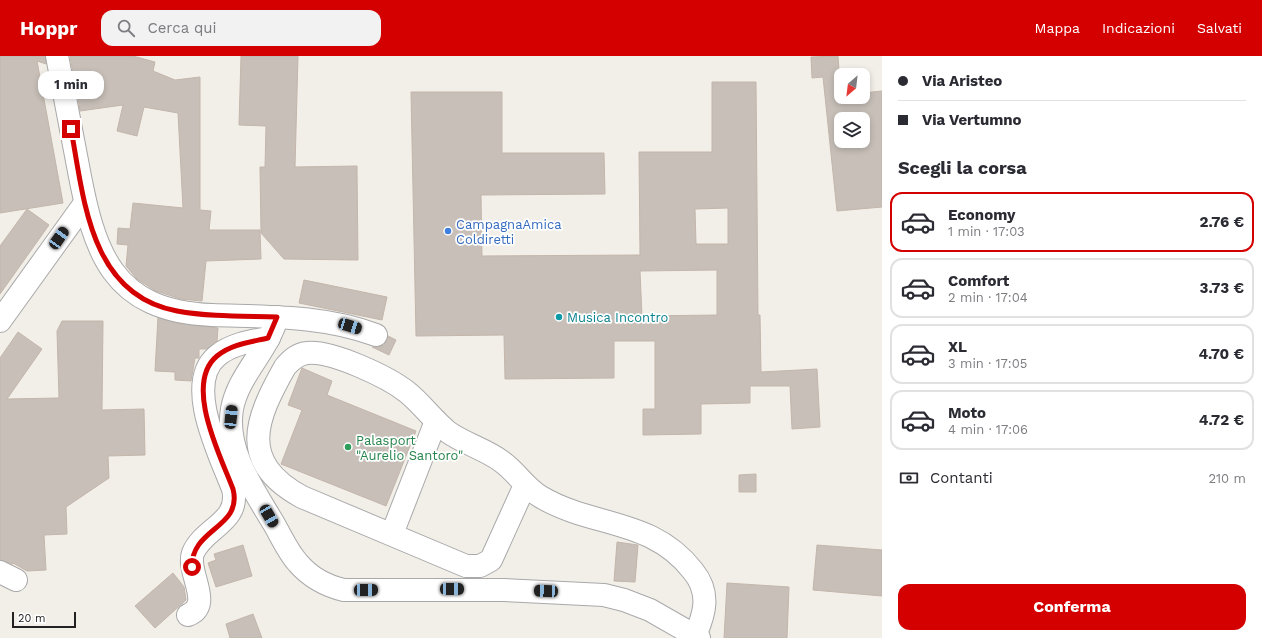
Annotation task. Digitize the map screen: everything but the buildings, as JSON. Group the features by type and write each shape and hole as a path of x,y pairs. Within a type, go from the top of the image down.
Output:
{"street":[{"path":"57,56 85,203 93,234 108,265 127,288 138,295 176,311 202,314 312,319 350,326 376,335"},
{"path":"0,321 85,203"},
{"path":"277,317 268,338 235,397 231,417 233,437 240,460 251,484 297,562 313,577 327,585 344,590 503,590 604,595 628,601 650,610 696,637 702,620 705,598 698,577 683,559 664,543 648,534 586,516 540,497 525,485 501,460 455,436 436,421 408,393 372,371 317,353 300,354 290,361 281,374 262,415 258,433 259,453 263,463 279,482 302,497 460,564 473,567 480,566 491,560 525,485"},
{"path":"188,616 196,609 199,598 192,567 192,555 202,540 230,514 234,501 233,489 204,411 204,382 210,366 217,356 242,343 268,338"},
{"path":"392,534 436,421"}],"place":[{"name":"CampagnaAmica Coldiretti","path":"448,231"},
{"name":"Musica Incontro","path":"559,317"},
{"name":"Palasport \"Aurelio Santoro\"","path":"348,447"}],"route":[{"path":"71,129 85,203 93,234 108,265 127,288 151,302 176,311 202,314 277,317 274,328 268,338 242,343 223,352 213,360 207,372 203,388 204,411 233,489 234,501 230,514 225,520 198,544 192,555 192,567"}]}
